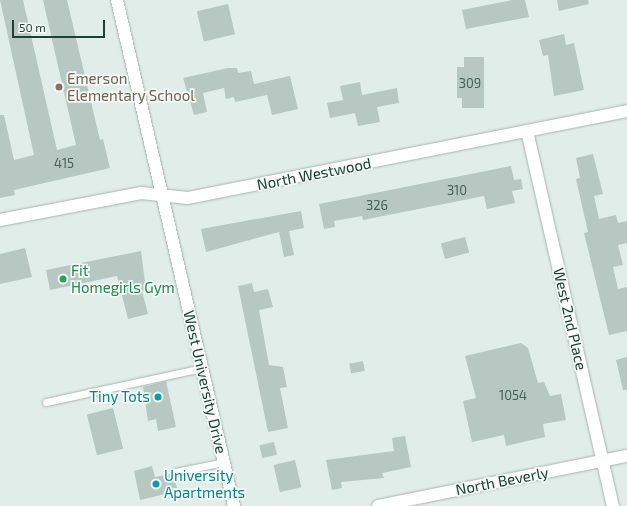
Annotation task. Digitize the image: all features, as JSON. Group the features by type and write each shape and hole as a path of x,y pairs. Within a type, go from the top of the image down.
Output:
{"street":[{"name":"West University Drive","path":"117,0 234,506"},
{"name":"North Westwood","path":"0,220 137,194 188,198 627,111"},
{"name":"West 2nd Place","path":"527,131 613,506"},
{"name":"North Beverly","path":"378,506 627,456"}],"lane":[{"path":"46,402 202,368"},
{"path":"175,472 224,462"}],"building":[{"path":"0,0 23,0 57,150 76,145 43,0 67,0 100,140 103,139 110,168 14,190 15,195 0,198 0,115 4,115 14,160 34,155"},
{"path":"512,0 525,0 529,17 466,29 462,10"},
{"path":"557,0 588,0 589,4 559,11"},
{"path":"228,4 235,34 204,41 197,11"},
{"path":"564,34 566,45 574,43 584,90 554,96 548,55 543,56 539,40"},
{"path":"464,57 484,57 484,108 462,108 462,98 457,98 457,67 464,67"},
{"path":"228,68 237,68 238,73 251,71 254,84 290,76 298,109 272,115 267,95 235,102 234,97 226,99 224,88 203,93 207,112 194,115 183,78"},
{"path":"360,82 362,95 397,88 399,103 377,107 380,122 358,126 355,113 330,118 327,103 343,100 340,86"},
{"path":"593,154 603,194 594,196 599,219 616,215 618,223 627,221 627,243 618,245 623,265 613,267 618,289 627,287 627,331 609,335 584,233 588,232 576,179 580,178 576,158"},
{"path":"511,166 514,180 521,179 523,189 512,191 515,203 487,209 484,196 363,220 362,216 334,221 335,227 324,229 319,204"},
{"path":"301,211 304,228 289,231 294,255 284,257 279,232 206,252 201,229"},
{"path":"465,237 469,252 445,259 441,243"},
{"path":"25,248 32,277 0,284 0,254"},
{"path":"141,251 146,290 142,291 148,314 128,319 117,276 50,290 46,270"},
{"path":"252,283 254,292 268,289 273,307 259,310 269,365 283,367 287,387 280,388 288,428 268,432 238,286"},
{"path":"521,343 528,348 538,383 544,382 550,396 561,394 566,420 543,424 545,437 506,446 504,435 472,442 463,401 476,398 465,356"},
{"path":"627,357 627,390 623,390 616,360"},
{"path":"363,361 365,371 351,373 349,364"},
{"name":"Tiny Tots","path":"166,381 176,427 158,431 156,419 148,421 143,387"},
{"path":"113,408 123,449 97,455 87,415"},
{"path":"405,436 411,467 382,473 384,478 341,482 342,488 332,490 326,460 394,451 392,438"},
{"path":"274,442 277,455 262,458 259,445"},
{"path":"295,460 301,487 280,492 274,465"},
{"name":"University Apartments","path":"152,466 155,477 170,474 174,477 178,491 140,500 134,471"}],"place":[{"name":"Emerson Elementary School","path":"59,87"},
{"name":"Fit Homegirls Gym","path":"63,279"},
{"name":"Tiny Tots","path":"158,397"},
{"name":"University Apartments","path":"156,484"}]}
